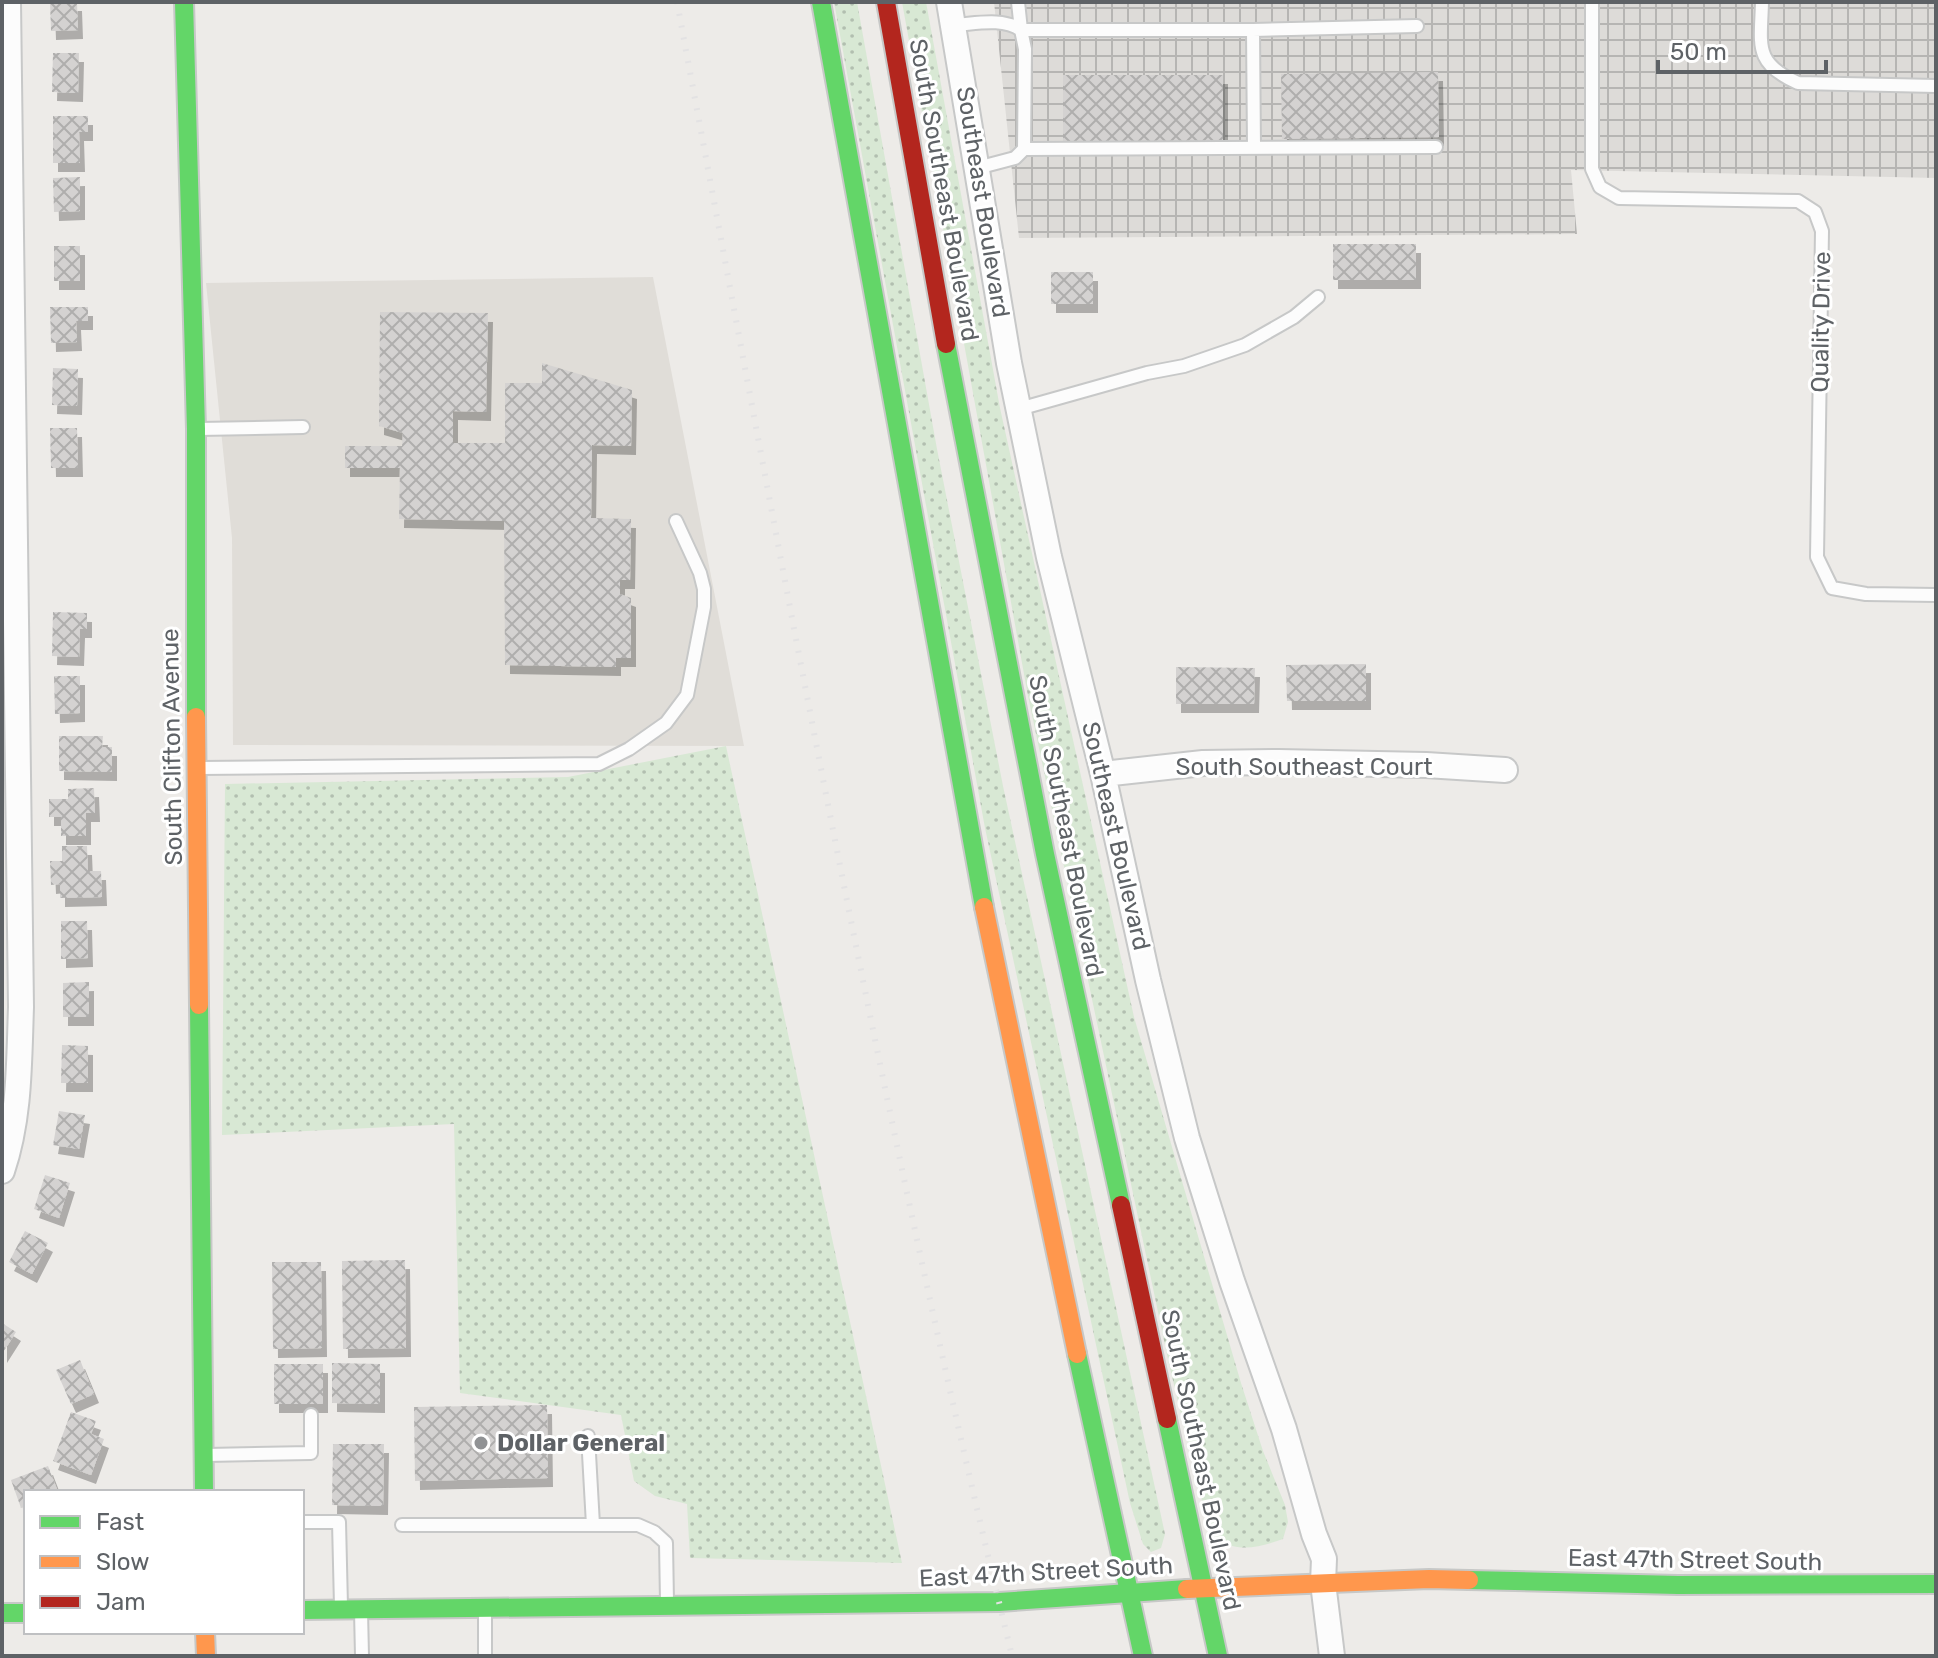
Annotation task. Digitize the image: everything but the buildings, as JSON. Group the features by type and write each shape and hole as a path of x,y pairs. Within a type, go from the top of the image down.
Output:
{"main road":[{"name":"South Clifton Avenue","path":"184,2 196,429 204,1490"},
{"path":"821,2 969,830 1033,1151 1143,1656"},
{"name":"South Southeast Boulevard","path":"886,2 942,321 1045,854 1218,1656"},
{"name":"East 47th Street South","path":"304,1610 999,1602 1204,1588 1429,1579 1678,1585 1936,1584"},
{"path":"2,1613 24,1613"},
{"path":"205,1634 206,1656"}],"street":[{"path":"2,1171 13,1125 19,1074 21,1007 8,2"},
{"name":"Southeast Boulevard","path":"951,13 1019,409 1049,557 1187,1138 1324,1559 1323,1583 1332,1656"},
{"name":"South Southeast Court","path":"1103,774 1203,763 1279,762 1505,770"}],"lane":[{"path":"977,168 1015,158 1024,149 1025,49 1018,2"},
{"name":"Quality Drive","path":"1592,2 1592,169 1600,187 1619,198 1798,201 1815,212 1822,231 1817,557 1832,588 1866,594 1936,595"},
{"path":"1762,2 1761,46 1767,64 1779,74 1798,83 1936,86"},
{"path":"951,13 1013,25 1021,30 1417,26"},
{"path":"1253,30 1254,148"},
{"path":"1024,149 1436,147"},
{"path":"1019,409 1100,385 1184,366 1245,345 1294,317 1318,297"},
{"path":"196,429 303,427"},
{"path":"197,768 599,764 629,749 666,723 687,695 704,607 704,589 676,521"},
{"path":"204,1455 311,1453 311,1415"},
{"path":"588,1436 593,1525"},
{"path":"304,1522 339,1522 341,1609"},
{"path":"402,1525 638,1525 654,1532 666,1543 667,1606"},
{"path":"485,1607 485,1656"},
{"path":"361,1609 362,1656"}],"shaded area":[{"path":"994,2 1936,2 1936,178 1571,170 1577,234 1019,238"},
{"path":"653,277 744,746 233,745 232,538 206,283"}],"green space":[{"path":"834,2 857,2 937,449 1003,786 1165,1534 1161,1548 1151,1552 1143,1544 1130,1503 985,828"},
{"path":"902,2 926,2 1000,408 1134,1017 1241,1383 1285,1505 1288,1522 1283,1539 1263,1545 1238,1547 1211,1538 1169,1364 1028,696"},
{"path":"726,746 902,1563 690,1558 687,1504 655,1496 634,1481 621,1415 460,1393 454,1124 222,1135 225,784 568,777"}],"railway":[{"path":"677,2 833,831 918,1245 1012,1656"}],"traffic: fast":[{"path":"184,2 196,429 196,717"},
{"path":"821,2 984,907"},
{"path":"946,344 1045,854 1121,1205"},
{"path":"199,1005 204,1490"},
{"path":"1077,1354 1143,1656"},
{"path":"1167,1419 1218,1656"},
{"path":"1469,1580 1678,1585 1936,1584"},
{"path":"304,1610 999,1602 1187,1589"},
{"path":"2,1613 24,1613"}],"traffic: slow":[{"path":"196,717 199,1005"},
{"path":"984,907 1077,1354"},
{"path":"1187,1589 1469,1580"},
{"path":"205,1634 206,1656"}],"traffic: jam":[{"path":"886,2 946,344"},
{"path":"1121,1205 1167,1419"}],"place":[{"name":"Dollar General","path":"481,1443"}]}
